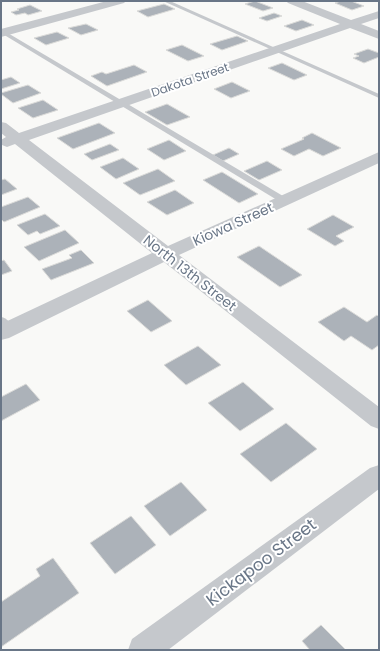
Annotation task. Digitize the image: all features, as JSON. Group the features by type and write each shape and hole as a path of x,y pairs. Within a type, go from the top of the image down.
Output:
{"street":[{"path":"2,32 120,1"},
{"path":"292,1 379,35"},
{"name":"Dakota Street","path":"9,141 379,14"},
{"name":"North 13th Street","path":"1,126 9,141 166,254 379,420"},
{"name":"Kiowa Street","path":"4,327 285,202 379,157"},
{"name":"Kickapoo Street","path":"143,650 379,475"}],"lane":[{"path":"166,1 379,96"},
{"path":"2,32 285,202"}],"building":[{"path":"255,1 273,8 263,11 245,4"},
{"path":"341,1 351,1 364,6 352,10 335,3"},
{"path":"164,4 175,9 148,17 137,11"},
{"path":"30,5 42,11 28,15 25,13 16,15 11,12 19,10 17,9"},
{"path":"274,13 282,16 267,21 259,18"},
{"path":"302,20 314,25 296,31 284,26"},
{"path":"86,24 98,30 81,35 68,28"},
{"path":"57,32 69,38 46,45 34,38"},
{"path":"237,36 248,41 222,50 210,44"},
{"path":"182,45 204,56 188,61 166,50"},
{"path":"368,49 379,53 379,57 364,63 353,58 359,56 354,54"},
{"path":"282,63 307,75 294,80 268,68"},
{"path":"134,65 147,72 107,86 91,76 102,72 106,74"},
{"path":"11,77 20,83 1,89 1,80"},
{"path":"232,82 250,91 231,98 214,89"},
{"path":"28,85 41,93 13,103 1,94 1,93"},
{"path":"43,100 58,110 33,118 18,108"},
{"path":"167,104 190,117 167,125 145,112"},
{"path":"99,123 115,133 73,149 57,138"},
{"path":"312,133 341,148 323,156 309,149 294,156 281,149 304,139 302,138"},
{"path":"169,140 186,151 164,160 147,149"},
{"path":"110,144 119,150 92,160 84,154"},
{"path":"229,148 239,154 223,161 213,155"},
{"path":"123,158 139,169 116,179 100,167"},
{"path":"267,161 282,170 259,180 244,171"},
{"path":"158,169 175,181 140,195 123,183"},
{"path":"222,172 258,194 239,203 203,180"},
{"path":"5,179 17,189 1,195 1,180"},
{"path":"175,190 194,203 167,215 147,202"},
{"path":"28,197 40,207 4,222 1,219 1,207"},
{"path":"45,214 60,226 40,234 37,231 28,235 17,225"},
{"path":"333,215 354,227 336,236 344,241 335,246 307,229"},
{"path":"65,230 79,243 39,261 24,247"},
{"path":"259,246 302,275 280,287 237,257"},
{"path":"81,250 94,263 51,280 42,269 72,258 69,255"},
{"path":"4,260 12,271 1,275 1,261"},
{"path":"148,300 172,321 151,332 127,311"},
{"path":"344,307 367,322 377,315 379,317 379,345 372,350 351,336 344,341 318,322"},
{"path":"198,346 221,365 186,385 164,365"},
{"path":"243,382 274,409 240,431 208,403"},
{"path":"26,384 40,400 1,421 1,397"},
{"path":"286,423 317,449 271,482 240,454"},
{"path":"181,482 207,510 170,536 144,506"},
{"path":"131,516 156,545 115,574 90,543"},
{"path":"53,558 79,593 1,647 1,602 40,576 36,569"},
{"path":"321,625 346,650 310,650 302,641"}]}
